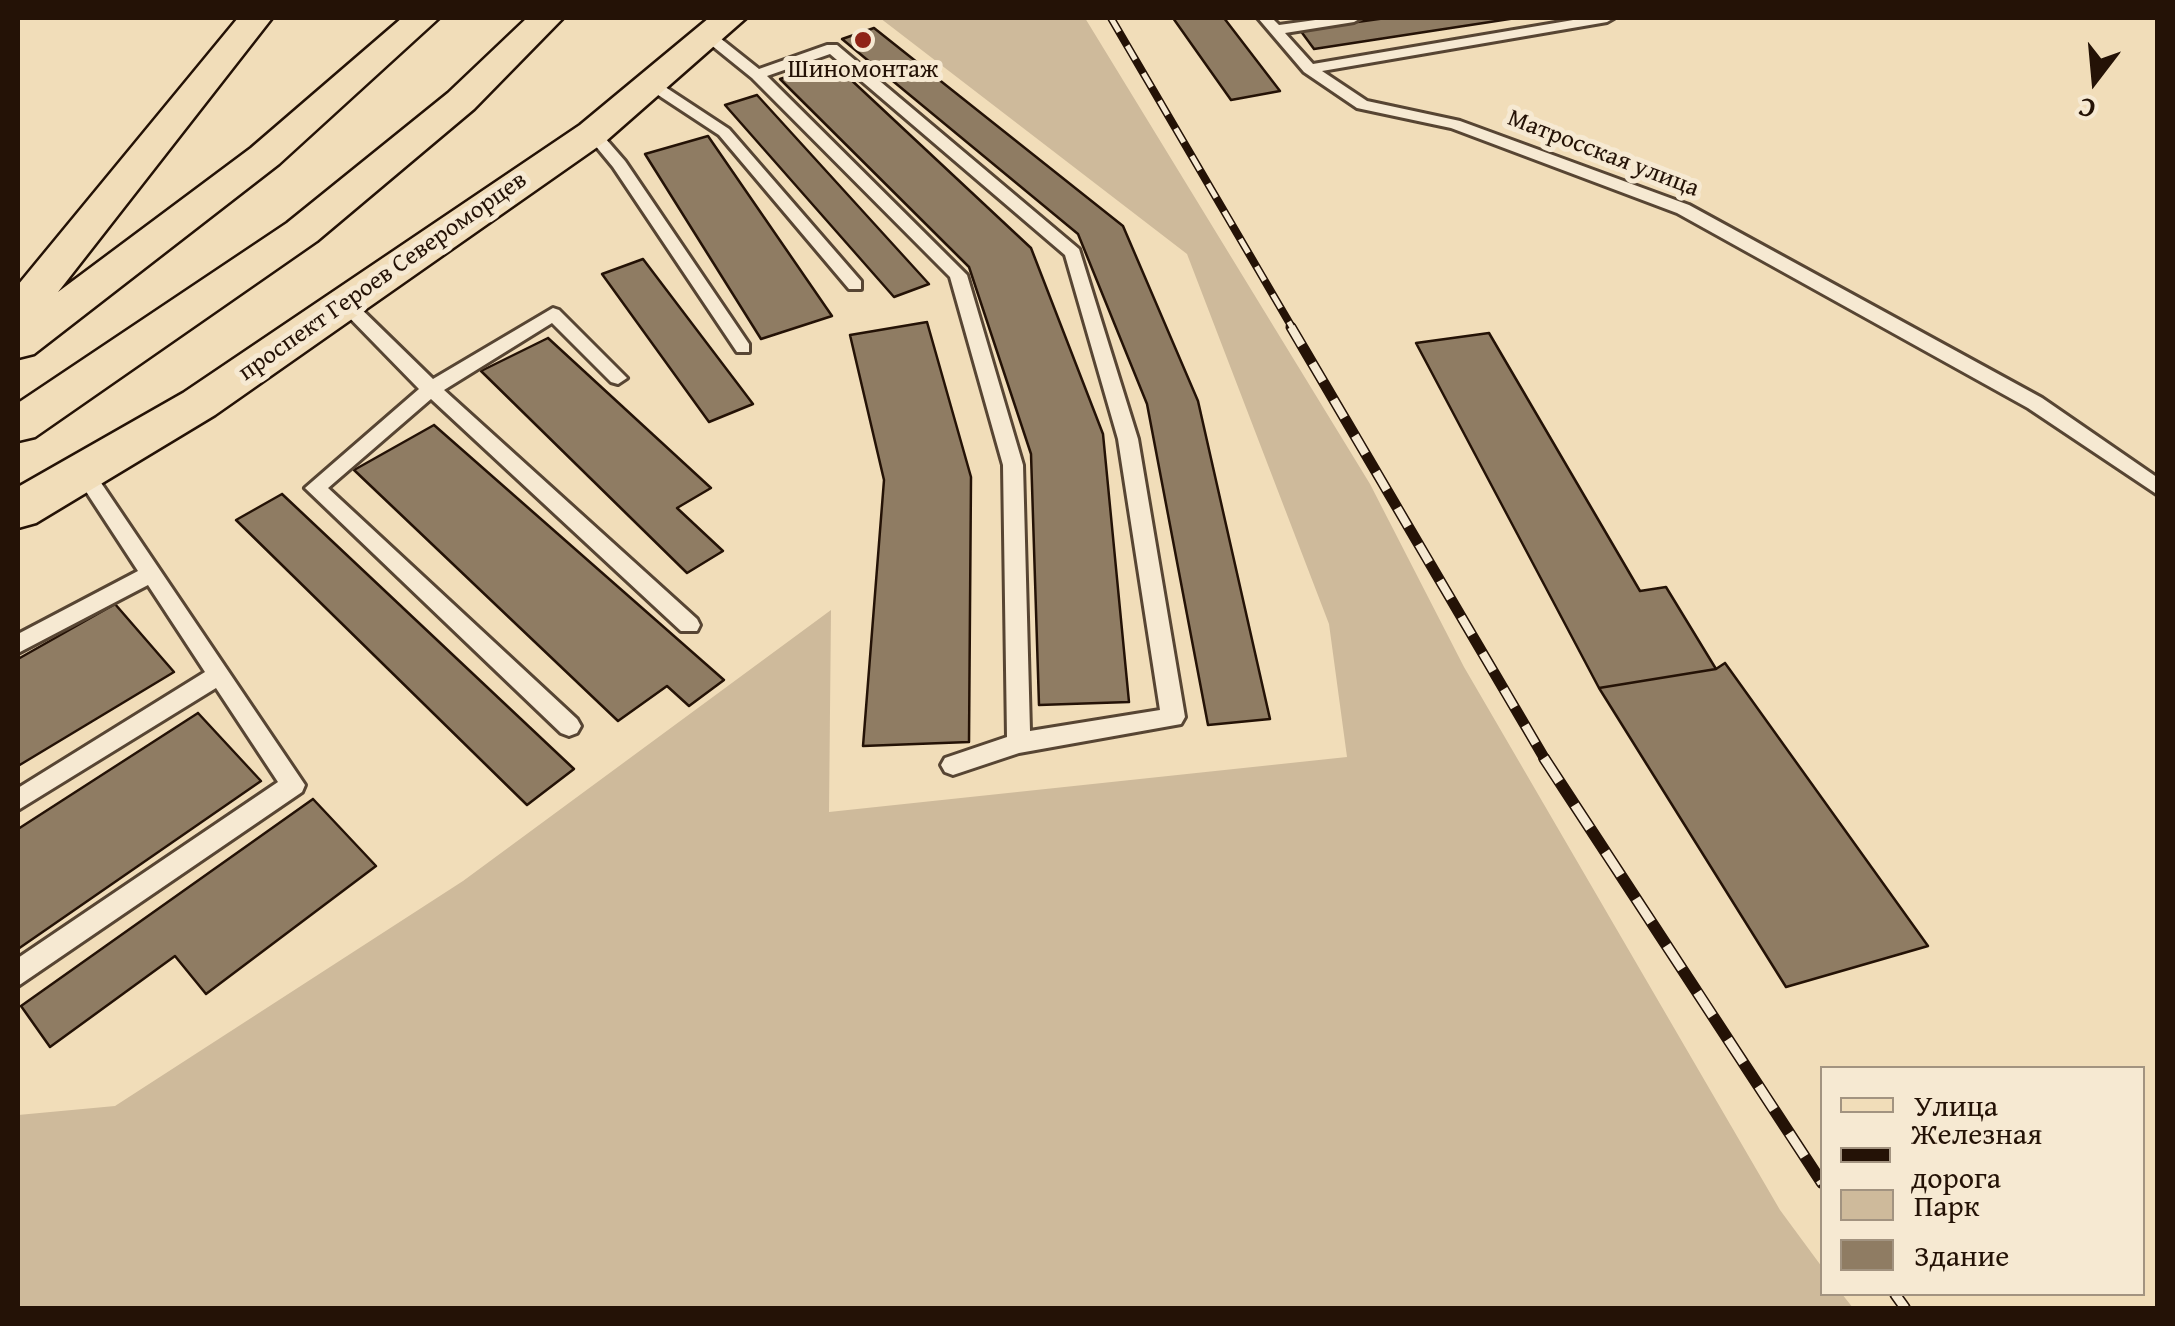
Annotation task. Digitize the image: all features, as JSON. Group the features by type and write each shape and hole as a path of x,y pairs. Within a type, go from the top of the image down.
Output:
{"main road":[{"path":"18,313 172,127 255,18"},
{"path":"18,344 265,156 422,18"},
{"path":"18,425 302,232 461,101 546,18"},
{"name":"проспект Героев Североморцев","path":"18,510 198,404 593,134 719,27"}],"lane":[{"path":"1271,24 1354,18"},
{"path":"1309,69 1607,18"},
{"name":"Матросская улица","path":"1271,24 1309,69 1362,104 1456,124 1683,210 2034,403 2158,488"},
{"path":"719,27 757,75 958,275 1013,465 1019,744"},
{"path":"757,75 832,48 1073,253 1128,439 1173,717 1019,744 953,765"},
{"path":"651,84 724,132 855,284"},
{"path":"593,134 619,164 744,348"},
{"path":"346,304 430,389 688,625"},
{"path":"570,726 315,488 430,389 553,314 618,378"},
{"path":"18,973 293,785 84,473"},
{"path":"18,644 152,572"},
{"path":"18,800 219,675"}],"green space":[{"path":"880,18 1085,18 1370,484 1464,667 1780,1210 1820,1264 1820,1296 1844,1296 1853,1308 18,1308 18,1115 115,1106 463,881 831,610 829,812 1347,757 1329,624 1187,254"}],"building":[{"path":"1173,18 1224,18 1280,91 1231,100"},
{"path":"1386,18 1516,18 1314,49 1300,30"},
{"path":"874,28 1123,226 1198,401 1270,719 1208,725 1147,404 1078,234 842,39"},
{"path":"832,62 1031,248 1103,434 1129,702 1039,705 1031,454 969,267 780,79"},
{"path":"757,95 929,284 894,297 725,105"},
{"path":"708,136 832,316 761,339 645,154"},
{"path":"643,259 753,404 709,422 602,274"},
{"path":"927,322 971,477 969,742 863,746 884,480 850,335"},
{"path":"1489,333 1640,591 1666,587 1716,669 1599,688 1416,343"},
{"path":"548,338 711,488 677,508 723,551 687,573 481,371"},
{"path":"434,425 724,680 689,706 667,686 618,721 354,470"},
{"path":"282,494 574,769 527,805 236,520"},
{"path":"115,604 174,672 18,766 18,659"},
{"path":"1725,663 1928,946 1786,987 1599,688 1716,669"},
{"path":"198,713 261,781 18,949 18,829"},
{"path":"313,799 376,866 206,994 175,956 50,1047 21,1006"}],"railway":[{"path":"1111,18 1293,329"},
{"path":"1291,327 1546,761"},
{"path":"1544,758 1820,1180"},
{"path":"1896,1296 1905,1308"}],"place":[{"name":"Шиномонтаж","path":"863,40"}]}
